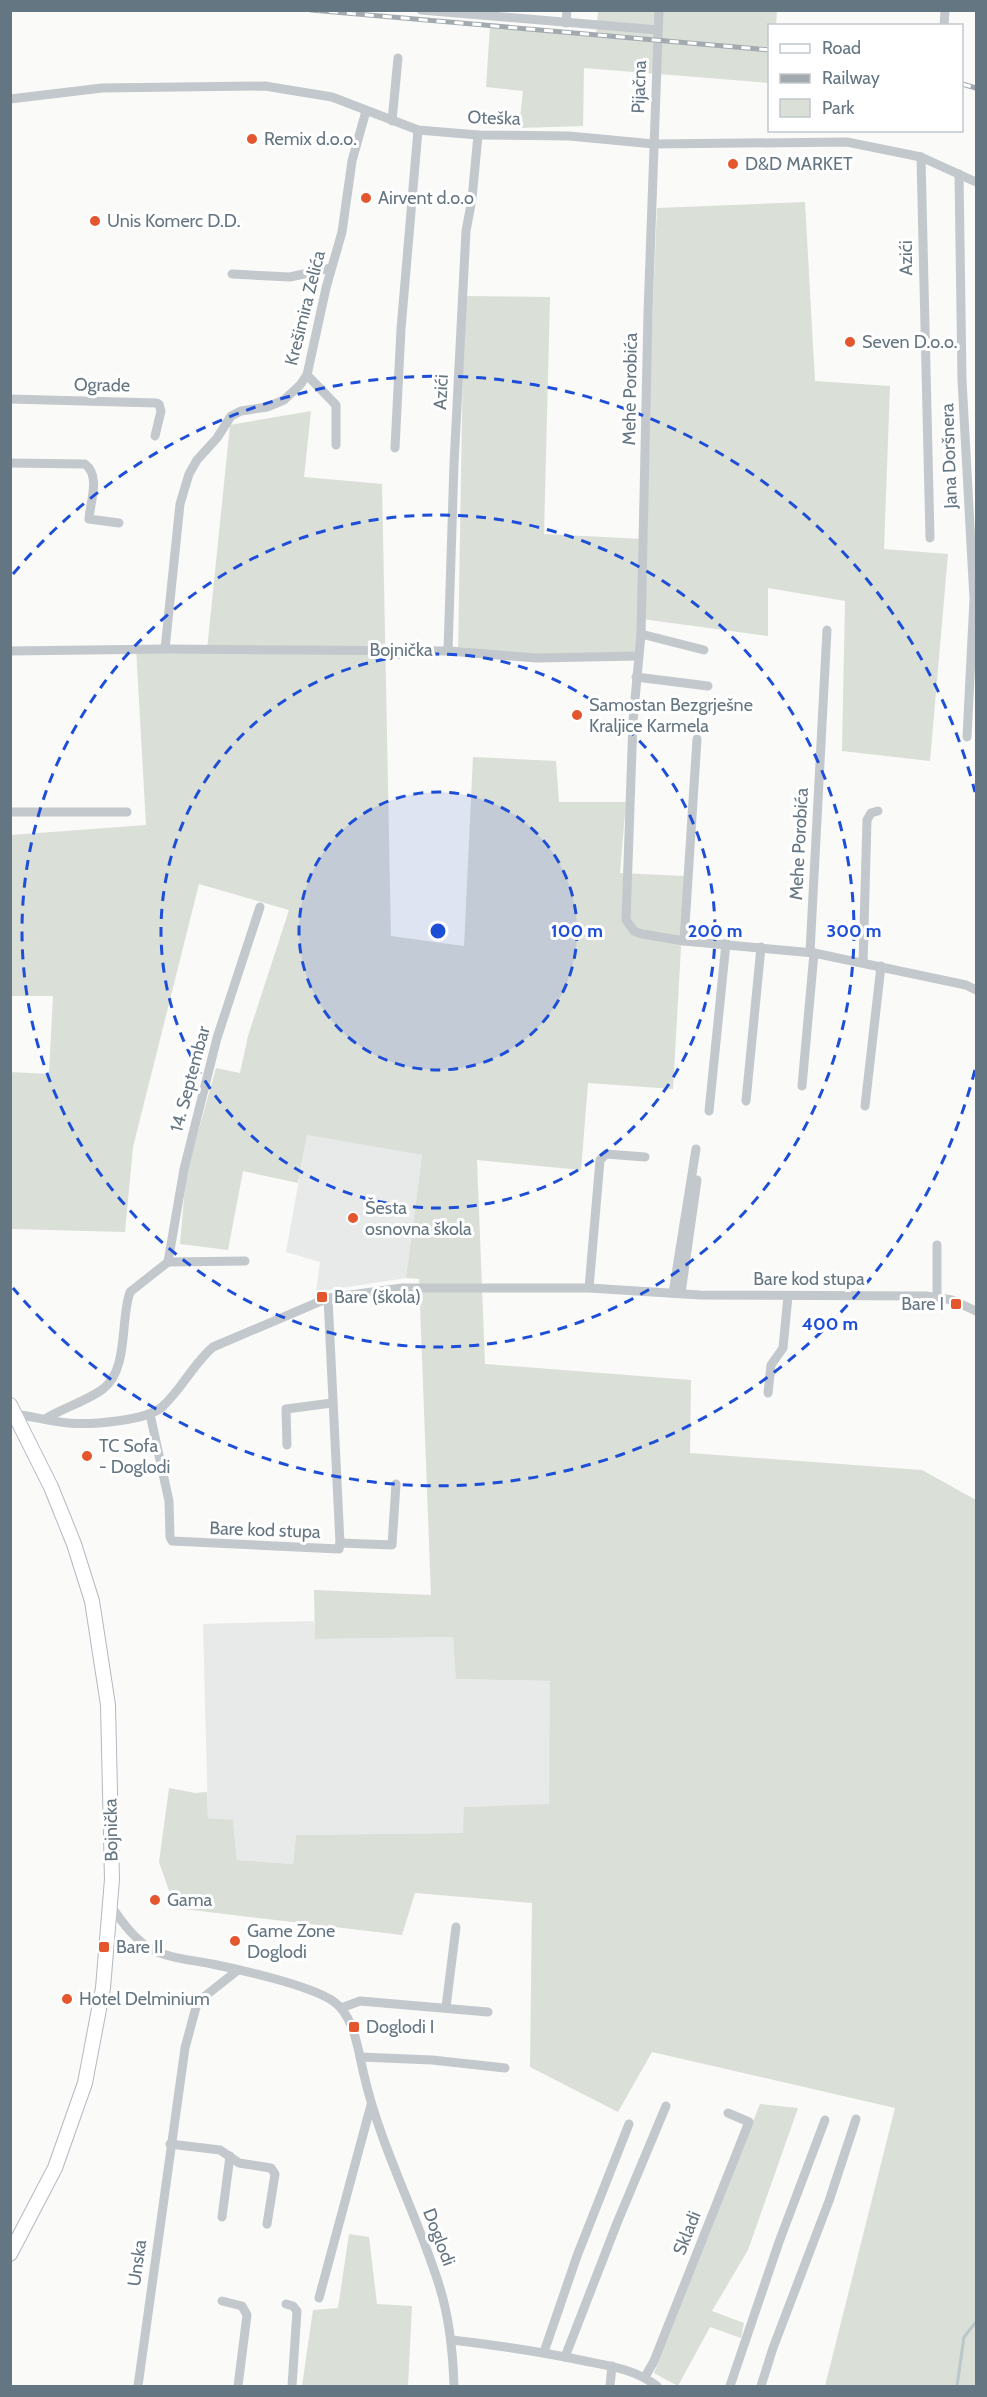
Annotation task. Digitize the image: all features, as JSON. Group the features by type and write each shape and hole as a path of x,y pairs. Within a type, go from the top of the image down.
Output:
{"main road":[{"name":"Bojnička","path":"12,1411 51,1487 74,1544 92,1601 108,1705 111,1906 103,1988 85,2084 55,2168 12,2247"}],"street":[{"path":"421,10 467,12 658,30"},
{"path":"566,22 567,10"},
{"name":"Pijačna","path":"654,144 659,10"},
{"path":"392,121 399,58"},
{"name":"Oteška","path":"10,99 102,88 265,86 332,97 418,130 478,135 569,136 654,144 833,141 921,157 976,182"},
{"name":"Krešimira Zelića","path":"165,649 182,491 196,460 217,438 231,416 241,411 267,407 284,400 300,385 306,375 331,268 342,232 352,161 366,111"},
{"path":"395,448 400,329 418,130"},
{"name":"Azići","path":"448,651 454,464 466,231 472,199 478,135"},
{"name":"Mehe Porobića","path":"654,144 641,634 629,791 626,920 633,931 642,934 684,941 812,952 966,985 976,990"},
{"name":"Azići","path":"921,157 930,538"},
{"name":"Jana Doršnera","path":"959,174 962,380 974,599 967,737"},
{"path":"232,274 290,277 331,268"},
{"path":"306,375 336,405 336,445"},
{"name":"Ograde","path":"10,399 156,403 161,408 155,436"},
{"path":"10,463 85,464 94,476 89,519 119,523"},
{"name":"Mehe Porobića","path":"802,1086 812,952 827,630"},
{"path":"641,634 704,650"},
{"name":"Bojnička","path":"10,651 165,649 448,651 537,658 638,656"},
{"path":"636,677 708,686"},
{"path":"684,941 697,739"},
{"path":"863,963 867,820 870,813 878,811"},
{"path":"10,812 127,812"},
{"name":"14. Septembar","path":"168,1262 184,1169 217,1038 260,907"},
{"path":"709,1111 726,943"},
{"path":"746,1101 761,947"},
{"path":"865,1106 881,966"},
{"path":"677,1293 696,1149"},
{"path":"589,1288 600,1160 606,1154 645,1156"},
{"path":"677,1293 698,1174"},
{"path":"937,1245 937,1297"},
{"path":"45,1419 87,1399 111,1382 119,1360 130,1292 168,1262 245,1261"},
{"name":"Bare kod stupa","path":"12,1411 71,1423 138,1418 164,1406 202,1357 213,1347 328,1298 402,1288 589,1288 788,1296 903,1295 937,1297 962,1304 976,1311"},
{"path":"768,1393 771,1365 783,1348 788,1296"},
{"name":"Bare kod stupa","path":"150,1414 169,1501 172,1541 339,1549 328,1298"},
{"path":"287,1445 285,1409 332,1402"},
{"path":"340,1543 392,1545 396,1484"},
{"path":"111,1906 122,1923 153,1950 280,1981 323,1996 340,2008 360,2001 488,2012"},
{"path":"446,2007 456,1927"},
{"name":"Unska","path":"138,2386 185,2048 200,2000 238,1970"},
{"name":"Doglodi","path":"340,2008 353,2030 371,2105 440,2288 452,2340 454,2386"},
{"path":"360,2057 432,2060 505,2068"},
{"name":"Doglodi","path":"319,2298 371,2105"},
{"path":"565,2357 666,2106"},
{"name":"Skladi","path":"645,2377 654,2361 749,2122 728,2113"},
{"path":"761,2386 773,2348 829,2201 856,2119"},
{"path":"730,2386 779,2242 825,2121"},
{"path":"544,2352 577,2256 629,2124"},
{"path":"170,2144 220,2150 239,2163 271,2168 274,2171 267,2224"},
{"path":"222,2217 230,2157"},
{"path":"222,2301 242,2306 247,2315 238,2386"},
{"path":"286,2304 293,2306 297,2311 292,2386"},
{"path":"452,2340 544,2352 612,2366 645,2377 657,2386"},
{"path":"610,2386 612,2366"}],"shaded area":[{"name":"Šesta osnovna škola","path":"307,1135 422,1155 406,1278 316,1292 320,1262 286,1252"},
{"path":"314,1621 316,1639 453,1637 457,1679 551,1681 549,1805 465,1807 464,1833 296,1835 293,1864 237,1860 233,1821 208,1818 203,1624"}],"green space":[{"path":"598,11 777,11 776,24 768,24 768,83 584,68 583,126 519,128 523,91 486,87 490,26 596,35"},
{"path":"805,202 815,381 890,386 884,549 948,554 930,761 842,751 845,601 768,588 768,636 642,619 638,659 458,656 464,296 550,297 544,534 643,539 657,208"},
{"path":"311,411 304,477 382,484 391,936 464,946 473,757 556,761 559,802 626,802 620,873 685,876 673,1089 588,1083 581,1170 477,1160 485,1364 691,1380 690,1453 922,1470 976,1500 976,2386 825,2386 895,2108 652,2052 618,2112 530,2067 532,1903 415,1893 402,1935 175,1908 159,1862 169,1788 195,1793 207,1792 208,1818 233,1820 237,1860 293,1864 296,1835 463,1833 464,1807 549,1804 550,1681 456,1679 453,1637 315,1639 314,1590 431,1595 419,1279 406,1278 422,1155 307,1135 298,1183 243,1171 228,1250 180,1244 186,1175 216,1068 240,1073 248,1036 289,910 199,884 133,1147 125,1232 12,1229 10,1072 49,1074 53,996 11,996 11,835 146,825 136,647 207,650 230,425"},
{"path":"760,2104 798,2108 748,2250 712,2311 744,2323 741,2338 710,2327 678,2386 654,2373"},
{"path":"349,2234 369,2237 377,2304 412,2306 408,2386 302,2386 313,2310 338,2308"}],"waterway":[{"path":"957,2386 964,2337 976,2322"}],"railway":[{"path":"311,10 768,50"},
{"path":"963,84 976,88"}],"place":[{"name":"Remix d.o.o.","path":"252,139"},
{"name":"D&D MARKET","path":"733,164"},
{"name":"Airvent d.o.o","path":"366,198"},
{"name":"Unis Komerc D.D.","path":"95,221"},
{"name":"Seven D.o.o.","path":"850,342"},
{"name":"Samostan Bezgrješne Kraljice Karmela","path":"577,715"},
{"name":"Šesta osnovna škola","path":"353,1218"},
{"name":"Bare (škola)","path":"322,1297"},
{"name":"Bare I","path":"956,1304"},
{"name":"TC Sofa - Doglodi","path":"87,1456"},
{"name":"Gama","path":"155,1900"},
{"name":"Game Zone Doglodi","path":"235,1941"},
{"name":"Bare II","path":"104,1947"},
{"name":"Hotel Delminium","path":"67,1999"},
{"name":"Doglodi I","path":"354,2027"}]}
